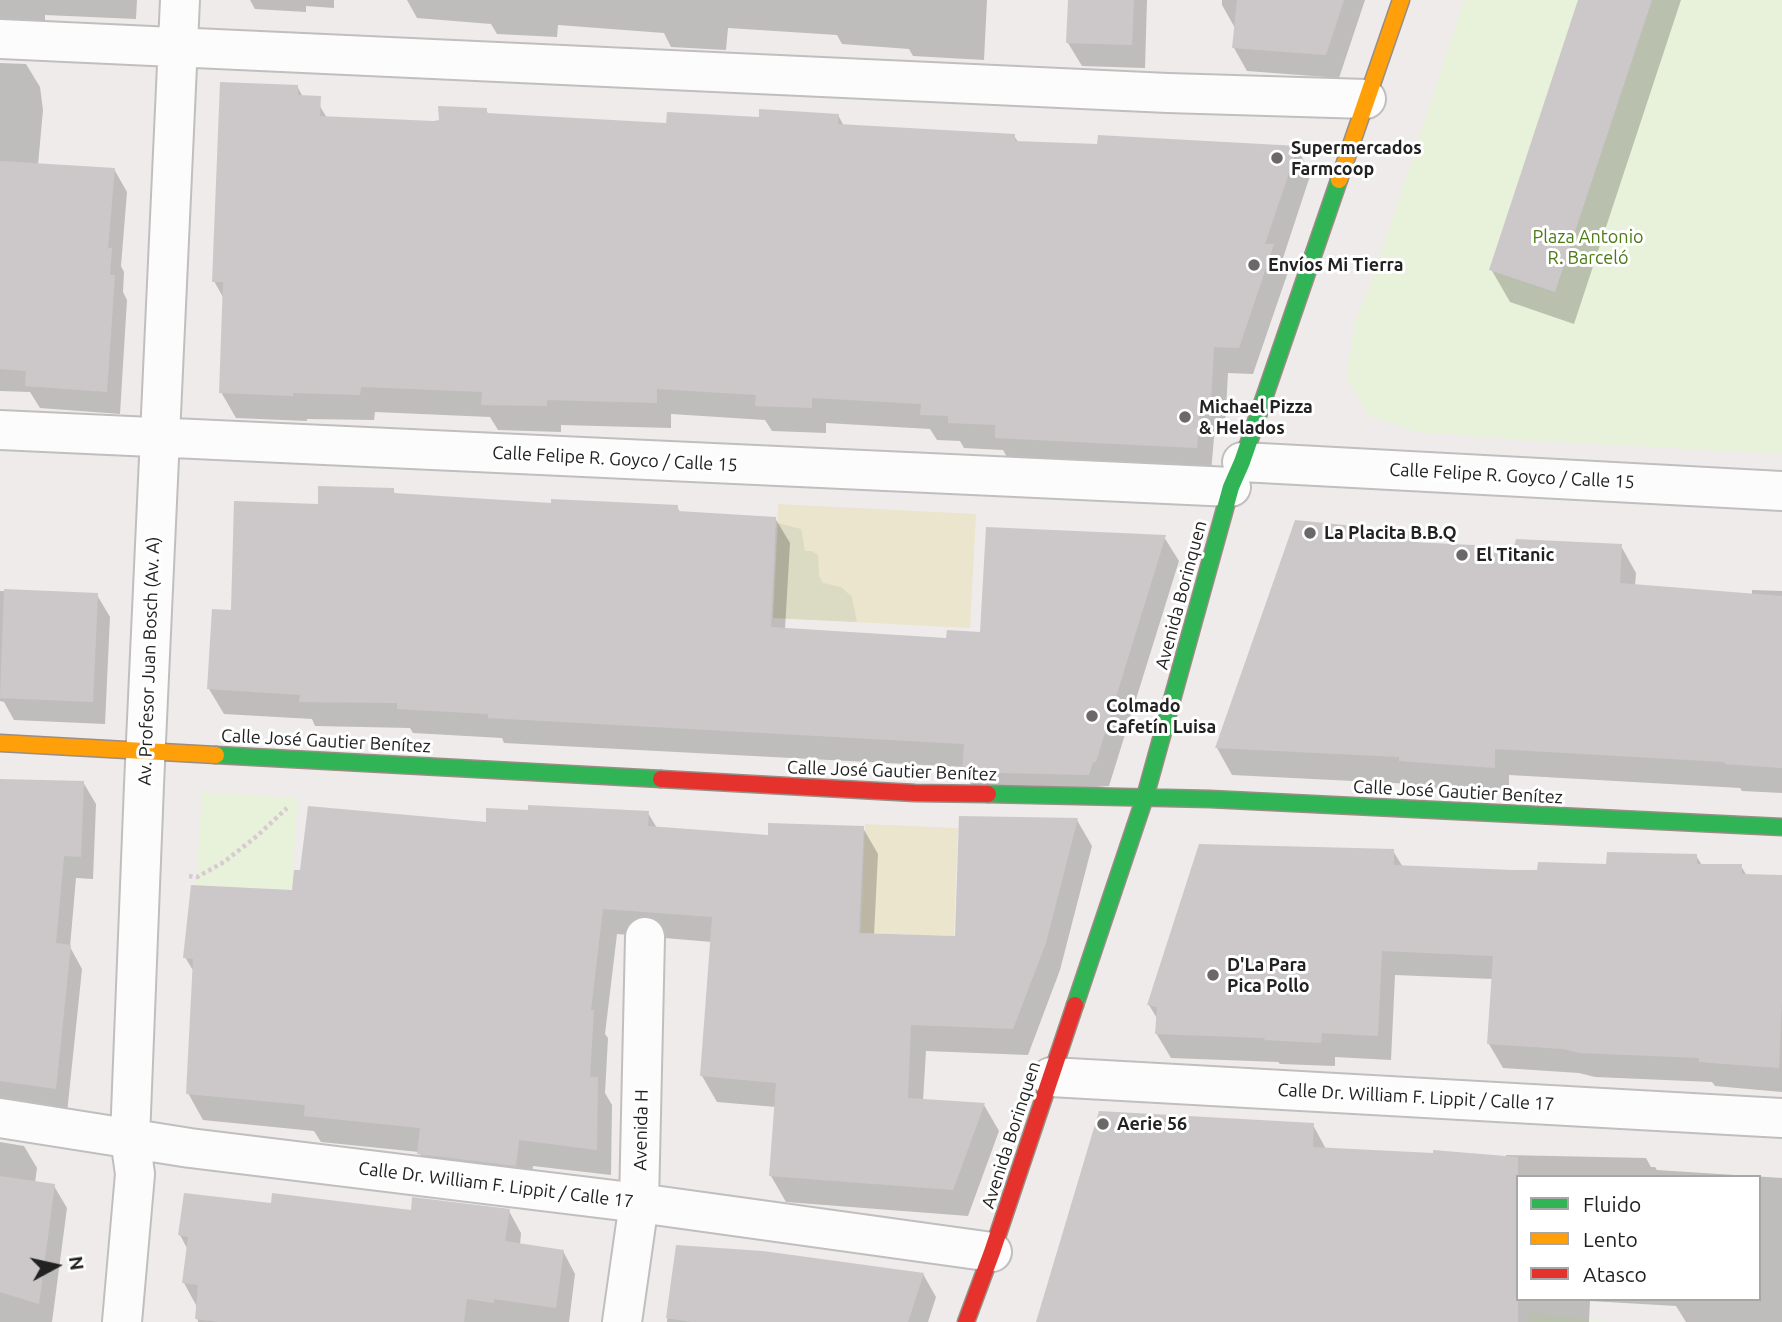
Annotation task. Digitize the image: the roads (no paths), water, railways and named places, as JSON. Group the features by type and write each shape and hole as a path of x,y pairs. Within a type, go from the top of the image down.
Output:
{"street":[{"name":"Av. Profesor Juan Bosch (Av. A)","path":"122,1322 135,1174 130,1138 158,438 180,0"},
{"name":"Avenida Borinquen","path":"966,1322 1145,797 1236,475 1401,0"},
{"path":"0,39 1168,93 1366,99"},
{"name":"Calle Felipe R. Goyco / Calle 15","path":"0,430 158,438 1236,475 1782,491"},
{"name":"Calle José Gautier Benítez","path":"0,743 915,793 1145,797 1782,827"},
{"name":"Avenida H","path":"622,1322 639,1203 645,937"},
{"name":"Calle Dr. William F. Lippit / Calle 17","path":"1051,1077 1782,1118"},
{"name":"Calle Dr. William F. Lippit / Calle 17","path":"0,1118 204,1149 639,1203 992,1252"}],"place":[{"name":"Supermercados Farmcoop","path":"1277,158"},
{"name":"Envíos Mi Tierra","path":"1254,265"},
{"name":"Michael Pizza & Helados","path":"1185,417"},
{"name":"La Placita B.B.Q","path":"1310,533"},
{"name":"El Titanic","path":"1462,555"},
{"name":"Colmado Cafetín Luisa","path":"1092,716"},
{"name":"D'La Para Pica Pollo","path":"1213,975"},
{"name":"Aerie 56","path":"1103,1124"}],"park label":[{"name":"Plaza Antonio R. Barceló","path":"1588,247"}]}
